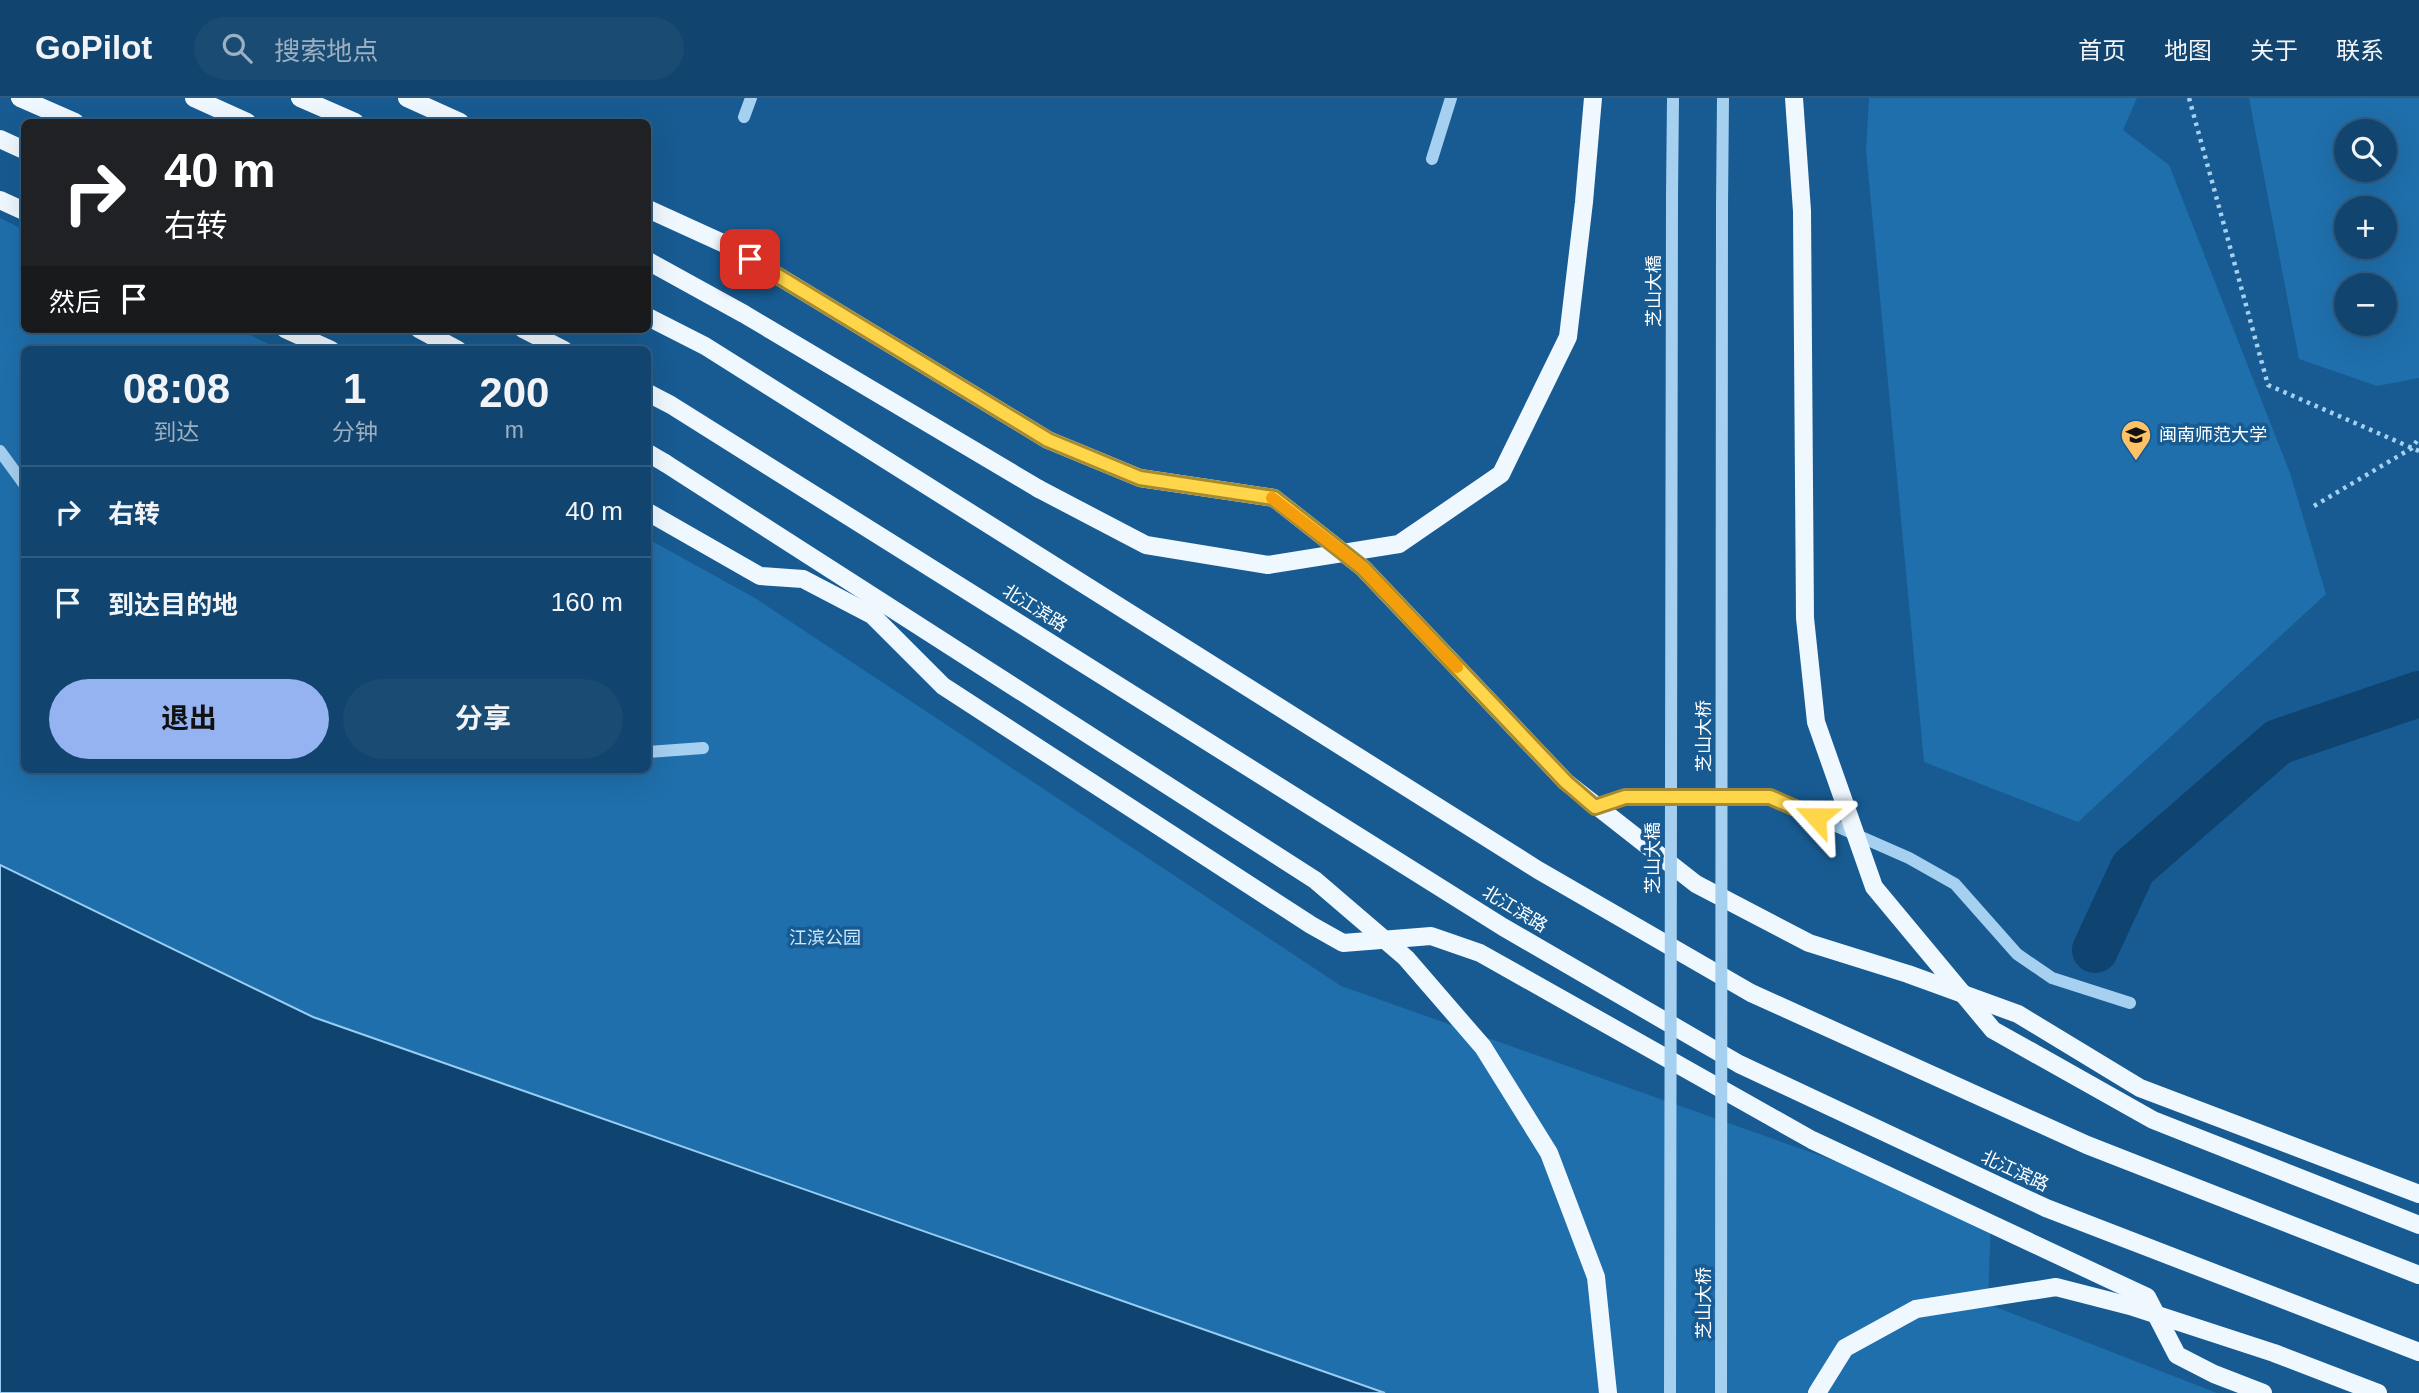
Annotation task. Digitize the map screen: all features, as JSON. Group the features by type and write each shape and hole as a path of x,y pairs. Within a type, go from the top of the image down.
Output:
{"main road":[{"path":"20,98 68,119"},
{"path":"194,98 240,119"},
{"path":"300,98 348,119"},
{"path":"407,98 453,119"},
{"path":"651,263 744,314 1039,489 1146,545 1268,565 1399,544 1501,474 1567,337 1584,202 1593,98"},
{"path":"1794,98 1802,211 1805,618 1816,722 1874,887 1993,1030 2153,1120 2419,1225"},
{"path":"0,139 21,149"},
{"path":"0,200 21,210"},
{"path":"651,210 727,245 1048,440 1140,478 1274,498 1363,568 1566,782 1696,884 1809,943 1908,974 2018,1014 2140,1088 2419,1194"},
{"path":"651,319 705,346 1538,870 1751,993 2087,1144 2419,1275"},
{"path":"294,333 322,346"},
{"path":"426,333 451,346"},
{"path":"531,333 556,346"},
{"name":"北江滨路","path":"651,395 694,419 1503,927 1739,1064 2046,1209 2419,1352"},
{"path":"651,455 1315,880 1406,958 1483,1046 1549,1153 1595,1277 1608,1393"},
{"path":"651,514 761,576 803,579 872,615 943,687 1299,918 1343,943 1431,936 1480,953 1812,1140 2147,1297 2177,1355 2214,1374 2263,1393"},
{"path":"1817,1393 1845,1348 1916,1309 2056,1287 2143,1310 2274,1353 2378,1393"}],"street":[{"path":"744,117 751,98"},
{"path":"1432,159 1451,98"},
{"name":"芝山大橋","path":"1670,1393 1673,98"},
{"name":"芝山大桥","path":"1721,1393 1723,98"},
{"path":"0,451 21,480"},
{"path":"651,752 703,748"},
{"path":"1595,807 1625,797 1770,797 1909,858 1955,884 2017,954 2052,978 2130,1003"}],"path":[{"path":"2189,98 2268,385 2419,451"},
{"path":"2314,506 2412,448 2419,438"}],"green space":[{"path":"1869,98 2137,98 2123,130 2169,165 2290,473 2326,594 2078,822 1924,762 1866,150"},
{"path":"2249,98 2419,98 2419,378 2377,386 2299,359"},
{"name":"江滨公园","path":"0,218 21,228 21,333 246,333 273,346 21,346 21,773 651,773 651,541 755,598 1341,986 1991,1216 1988,1304 2217,1393 1385,1393 313,1017 0,865"}],"shaded area":[{"path":"0,865 313,1017 1385,1393 0,1393"}],"waterway":[{"path":"2095,950 2133,868 2278,742 2419,694"}],"slow traffic":[{"path":"1272,498 1363,568 1457,667"}],"place":[{"name":"闽南师范大学","path":"2136,462"}],"route":[{"path":"750,259 1048,440 1140,478 1274,498 1363,568 1566,782 1595,807 1625,797 1770,797 1816,817"}]}
